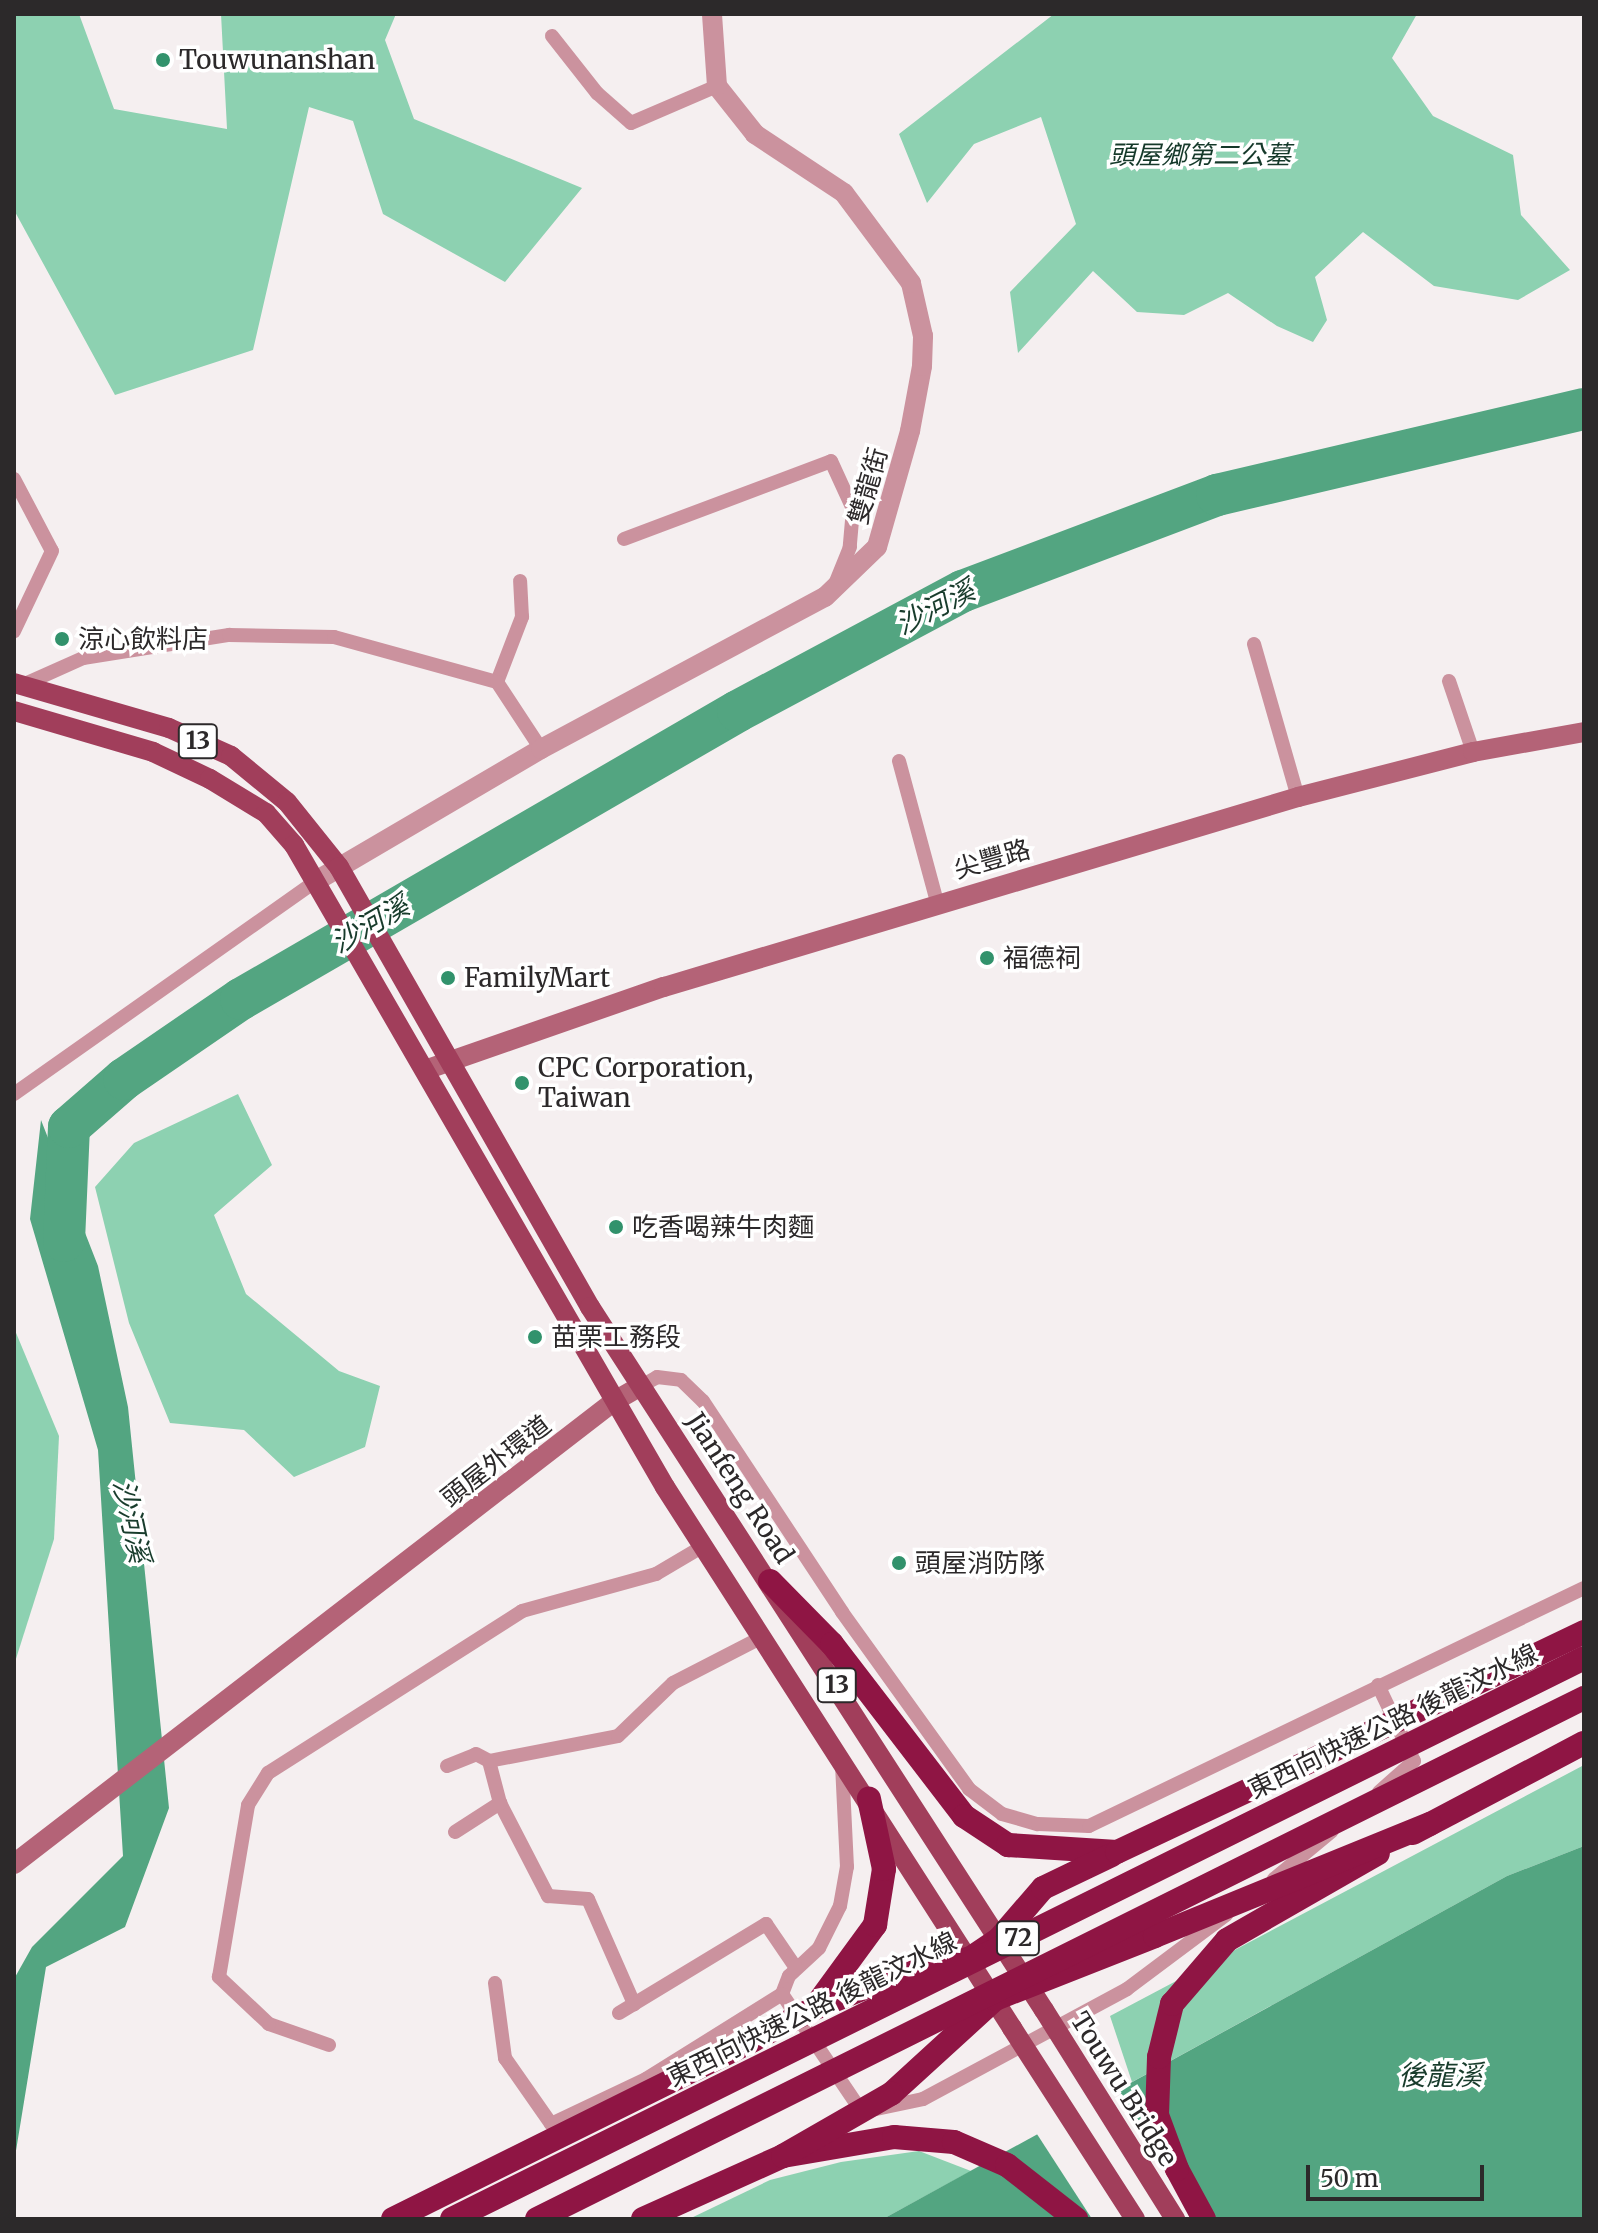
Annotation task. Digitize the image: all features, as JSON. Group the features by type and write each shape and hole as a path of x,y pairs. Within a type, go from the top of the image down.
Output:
{"highway":[{"path":"770,1581 832,1644 964,1816 1008,1845 1117,1852"},
{"path":"393,2219 813,2009 889,1978 971,1958 999,1939 1043,1888 1584,1632"},
{"name":"東西向快速公路 後龍汶水線","path":"452,2219 1584,1658"},
{"name":"72","path":"537,2219 1584,1698"},
{"path":"1204,2219 1177,2169 1157,2115 1159,2057 1172,2004 1227,1940 1430,1824 1584,1743"},
{"path":"813,2009 875,1925 884,1869 869,1799"},
{"path":"643,2219 783,2156 891,2094 995,1999 1430,1824"},
{"path":"783,2156 894,2137 954,2142 1007,2165 1076,2219"}],"main road":[{"name":"13","path":"14,682 169,728 231,756 287,802 339,867"},
{"name":"13","path":"14,711 153,752 210,779 266,813 316,881 402,1025 613,1402 1135,2219"},
{"name":"Jianfeng Road","path":"339,867 448,1061 641,1386 1030,1986"},
{"name":"Touwu Bridge","path":"1030,1986 1175,2219"}],"street":[{"path":"712,14 717,86"},
{"name":"雙龍街","path":"316,881 541,749 825,597 835,584 877,547 910,431 923,336 911,283 844,193 755,134 717,86"},
{"name":"尖豐路","path":"425,1070 937,902 1298,797 1473,752 1584,732"},
{"name":"頭屋外環道","path":"14,1864 613,1402 641,1386"}],"lane":[{"path":"552,36 597,93 631,123 717,86"},
{"path":"624,539 831,461 853,509 850,547 835,584"},
{"path":"14,479 52,551 14,631"},
{"path":"497,682 522,617 520,581"},
{"path":"14,682 30,685 83,658 229,635 334,637 497,682 541,749"},
{"path":"1254,644 1298,797"},
{"path":"1449,681 1473,752"},
{"path":"899,761 937,902"},
{"path":"14,1094 316,881"},
{"path":"641,1386 657,1377 681,1380 703,1401 969,1789 1002,1814 1038,1824 1089,1826 1584,1588"},
{"path":"329,2045 269,2024 219,1977 248,1805 268,1773 522,1611 656,1574 705,1545"},
{"path":"447,1766 476,1754 489,1761 618,1736 673,1683 762,1637"},
{"path":"782,1994 862,2112 923,2099 1127,1989 1294,1865 1414,1761 1378,1685"},
{"path":"495,1983 505,2058 551,2124 646,2079 782,1994 796,1968 819,1948 840,1906 847,1867 842,1760"},
{"path":"489,1761 500,1803 548,1896 588,1899 634,2004"},
{"path":"455,1832 500,1803"},
{"path":"619,2013 766,1924 796,1968"}],"green space":[{"path":"14,14 79,14 114,109 227,129 221,14 396,14 385,40 414,119 582,188 505,282 383,214 353,121 309,107 253,350 115,395 14,210"},
{"name":"頭屋鄉第二公墓","path":"1054,14 1417,14 1392,58 1433,116 1513,155 1521,215 1570,270 1518,300 1434,286 1363,232 1315,277 1327,320 1313,342 1277,326 1228,293 1184,315 1137,312 1093,271 1018,353 1010,292 1076,224 1041,117 974,144 927,203 899,134"},
{"path":"238,1094 272,1165 214,1215 246,1294 339,1371 380,1386 365,1447 294,1477 244,1430 170,1423 129,1323 95,1187 134,1143"},
{"path":"14,1328 59,1436 54,1539 14,1665"},
{"path":"1584,1765 1584,1846 1507,1876 1132,2082 1110,2016"},
{"path":"919,2151 971,2171 883,2219 689,2219 770,2180 841,2162"}],"water":[{"name":"沙河溪","path":"41,1120 98,1266 128,1407 169,1808 125,1927 46,1967 14,2163 14,1979 32,1947 123,1856 98,1450 30,1219"},
{"name":"後龍溪","path":"1584,1846 1584,2219 883,2219 1507,1876"}],"pier":[{"path":"1116,2086 1199,2219 1092,2219 1035,2131"}],"waterway":[{"name":"沙河溪","path":"64,1241 69,1127 124,1079 241,999 738,711 963,591 1217,495 1584,409"}],"place":[{"name":"Touwunanshan","path":"163,60"},
{"name":"涼心飲料店","path":"62,639"},
{"name":"福德祠","path":"987,958"},
{"name":"FamilyMart","path":"448,978"},
{"name":"CPC Corporation, Taiwan","path":"522,1083"},
{"name":"吃香喝辣牛肉麵","path":"616,1227"},
{"name":"苗栗工務段","path":"535,1337"},
{"name":"頭屋消防隊","path":"899,1563"}]}
